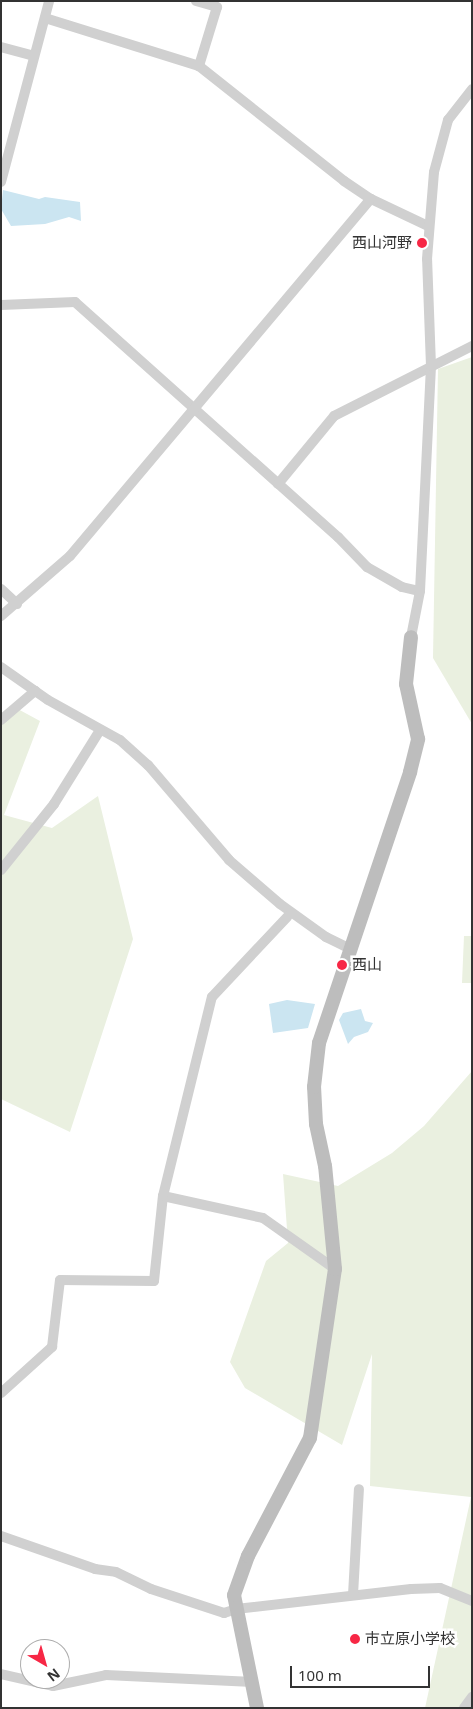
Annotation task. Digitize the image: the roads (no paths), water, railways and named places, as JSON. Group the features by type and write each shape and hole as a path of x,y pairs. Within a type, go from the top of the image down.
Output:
{"street":[{"path":"1,182 49,1"},
{"path":"196,1 217,6 199,66"},
{"path":"44,18 199,66 371,199 428,226"},
{"path":"1,47 34,56"},
{"path":"257,1708 234,1595 238,1579 310,1438 335,1270 314,1087 319,1043 349,948 382,860 418,739 406,684 411,637 420,591 431,366 428,226 441,142 448,120 472,89"},
{"path":"1,616 70,556 196,409 371,199"},
{"path":"1,305 75,302 196,409 367,567 402,587 420,591"},
{"path":"278,484 334,416 472,346"},
{"path":"1,589 17,604"},
{"path":"1,667 35,691 120,740 148,765 229,860 280,904 349,948"},
{"path":"1,720 35,691"},
{"path":"1,870 54,804 100,730"},
{"path":"1,1393 52,1348 60,1280 154,1281 163,1196 212,997 287,917"},
{"path":"163,1196 263,1218 335,1270"},
{"path":"353,1595 359,1489"},
{"path":"1,1536 94,1569 116,1572 151,1589 224,1613 236,1609 353,1595 440,1588 472,1601"},
{"path":"1,1674 53,1686 106,1675 253,1682"},
{"path":"464,1708 472,1697"}],"water":[{"path":"3,190 39,199 45,197 80,202 81,221 69,217 45,224 11,226 1,209"},
{"path":"287,1000 315,1004 308,1028 273,1033 269,1004"},
{"path":"361,1009 365,1021 373,1023 368,1032 354,1037 348,1044 339,1020 343,1013"}],"place":[{"name":"西山河野","path":"422,243"},
{"name":"西山","path":"342,965"},
{"name":"市立原小学校","path":"355,1639"}]}
